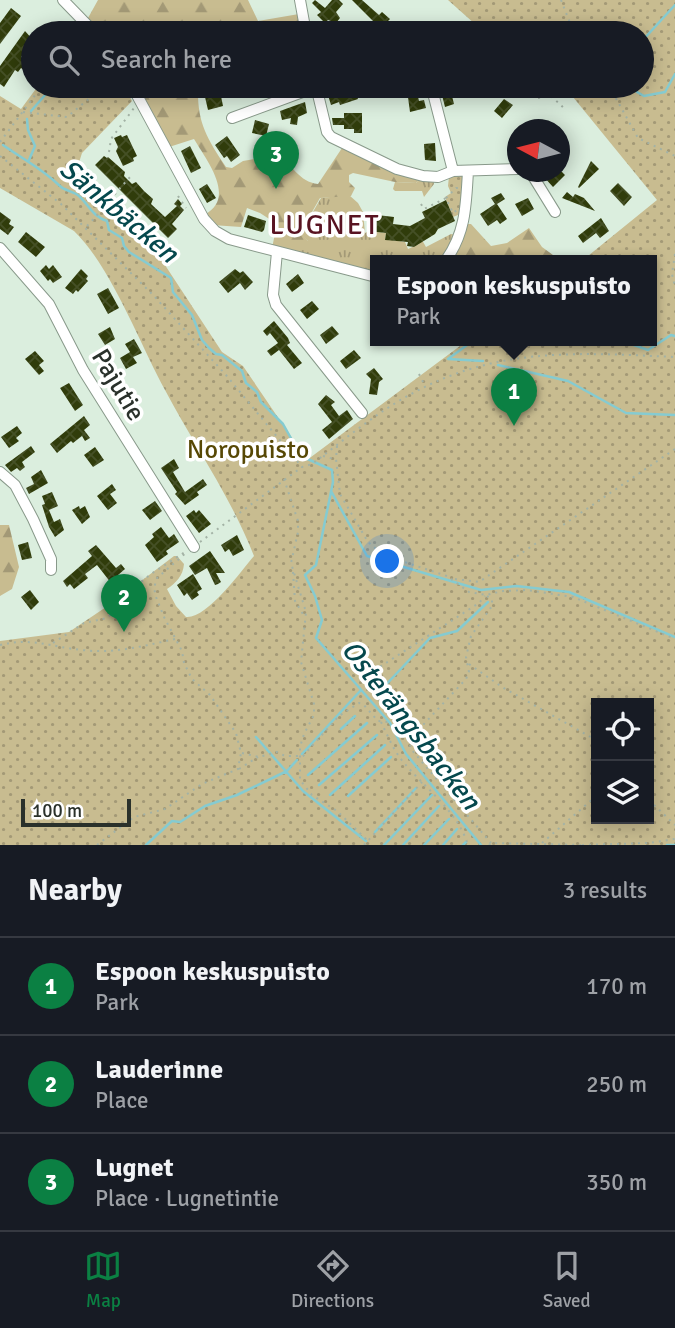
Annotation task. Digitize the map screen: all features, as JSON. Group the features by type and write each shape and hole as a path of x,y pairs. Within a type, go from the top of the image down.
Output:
{"street":[{"path":"63,0 83,21"},
{"path":"300,0 304,21"},
{"path":"138,98 204,219 222,236 370,275"},
{"path":"232,118 284,98"},
{"path":"319,98 327,132 335,141 411,173 438,177 453,171 507,169"},
{"path":"434,98 453,171"},
{"path":"449,255 462,229 468,171"},
{"path":"537,182 555,212"},
{"name":"Pajutie","path":"0,248 49,304 83,370 194,547"},
{"path":"277,252 273,295 276,305 362,413"},
{"path":"0,472 15,485 27,508 51,559 51,570"}],"path":[{"path":"561,0 569,21"},
{"path":"0,142 33,98"},
{"path":"23,112 67,117 90,98"},
{"path":"555,98 565,108"},
{"path":"616,98 638,138 675,156"},
{"path":"109,152 111,139 137,105"},
{"path":"86,228 132,175"},
{"path":"421,204 424,209 460,188"},
{"path":"178,196 186,208"},
{"path":"446,198 453,212 459,210"},
{"path":"368,215 369,209"},
{"path":"675,254 672,274 675,287"},
{"path":"419,374 425,386"},
{"path":"338,445 335,459 340,494 368,542 383,555 447,576 461,588 486,595 492,600 492,606 471,636 466,657 466,679 409,740"},
{"path":"453,581 480,582 675,449"},
{"path":"323,456 335,459"},
{"path":"194,547 302,467"},
{"path":"285,479 298,521 292,556 295,601 306,618"},
{"path":"52,644 84,623 107,618 114,612 116,602 150,574 189,550 157,578 154,588 192,679 210,695 236,733 242,753 238,769"},
{"path":"293,571 306,618 301,662 314,704 314,715 304,734 299,756 300,780 368,841"},
{"path":"150,574 157,578"},
{"path":"675,639 573,597 527,590 503,591 486,595 468,611 374,670 369,676 370,687 390,721 409,740 411,749 490,844 582,845 649,843 675,839"},
{"path":"0,645 16,641 107,651 176,639"},
{"path":"468,664 502,687 591,737"},
{"path":"242,753 259,757 268,756 271,752 285,756 306,755 339,716 356,704 363,704 381,722 396,752 458,825 468,845"},
{"path":"381,722 390,721"},
{"path":"97,845 134,817 165,809 202,784 259,757"},
{"path":"364,845 422,782"},
{"path":"542,843 591,801"},
{"path":"654,805 675,825"}],"green space":[{"path":"98,0 248,0 258,21 90,21 88,18"},
{"name":"Noropuisto","path":"448,0 675,0 675,845 0,845 0,641 69,632 174,556 184,564 179,579 167,589 186,617 194,616 223,593 254,556 223,492 165,390 100,264 74,231 0,188 0,96 21,109 29,98 130,98 132,101 82,153 76,172 163,262 222,352 243,366 307,460 460,346 657,346 657,255 589,255 657,200 574,98 654,98 654,21 472,21"},
{"path":"299,14 300,21 258,21"},
{"path":"142,98 198,98 204,129 226,167 232,168 243,161 277,155 301,177 318,184 342,148 395,171 422,178 416,183 395,182 353,173 349,175 349,182 355,188 351,196 320,198 300,233 310,246 292,248 288,253 272,248 277,224 247,208 241,227 212,225 204,215 214,208 218,199 219,189 212,168 194,139 169,147"},
{"path":"464,174 463,213 453,217 445,197 451,193 448,186 449,176"},
{"path":"422,178 433,180 434,184 424,197 422,191 393,189 395,182 416,183"},
{"path":"349,195 363,212 365,233 386,233 385,239 405,242 408,249 422,240 426,247 451,234 457,235 445,255 370,255 370,274 288,253 291,248 308,241 300,234 321,198"},
{"path":"466,224 471,224 491,246 507,243 529,228 542,247 553,255 452,255"},
{"path":"0,525 9,525 19,567 12,589 0,596"}],"building":[{"path":"315,0 325,8 332,0 339,0 343,4 336,12 340,18 338,21 323,21 317,15 321,12 312,3"},
{"path":"352,0 362,0 379,15 382,12 390,19 373,21"},
{"path":"11,8 21,16 0,44 0,23"},
{"path":"21,37 21,68 18,72 15,70 4,87 0,84 0,66"},
{"path":"205,98 221,98 223,106 208,110"},
{"path":"329,98 358,99 340,105 339,102 331,105"},
{"path":"408,98 424,100 426,108 410,112"},
{"path":"443,98 452,98 454,104 445,107"},
{"path":"504,99 513,105 502,118 494,111"},
{"path":"305,102 307,113 298,117 297,125 290,124 291,118 282,120 280,111"},
{"path":"344,113 362,113 362,133 354,133 354,129 344,129 344,125 333,125 332,118 344,118"},
{"path":"255,120 269,124 266,136 252,133"},
{"path":"127,135 137,156 133,158 134,161 123,166 114,138"},
{"path":"227,136 240,155 231,162 227,156 224,158 215,145"},
{"path":"435,143 436,161 425,160 424,144"},
{"path":"190,146 201,168 191,173 181,151"},
{"path":"104,156 125,172 124,176 132,184 136,182 153,199 151,204 165,217 177,206 174,204 178,199 182,204 180,206 184,210 172,224 177,229 168,238 95,165"},
{"path":"591,161 599,169 579,188 578,187"},
{"path":"618,183 632,197 624,206 610,191"},
{"path":"207,184 216,198 207,203 199,189"},
{"path":"567,192 573,197 575,194 584,198 595,211 562,198"},
{"path":"501,193 505,199 497,204 507,219 500,224 497,220 488,226 480,214 495,204 491,198"},
{"path":"528,198 534,209 522,216 515,204"},
{"path":"446,200 455,221 438,229 435,234 414,247 407,246 408,242 385,240 386,233 368,231 369,214 394,217 393,224 410,226 425,218 422,212"},
{"path":"0,212 11,220 9,224 14,227 8,235 0,229"},
{"path":"248,215 266,221 262,232 244,227"},
{"path":"601,218 609,231 600,238 596,233 583,243 578,236"},
{"path":"26,232 45,247 36,257 18,242"},
{"path":"46,265 49,269 53,265 62,277 53,283 50,279 48,281 40,271"},
{"path":"81,269 88,276 88,281 73,294 65,288"},
{"path":"235,269 240,273 243,271 253,282 245,290 240,283 228,293 219,282"},
{"path":"298,274 304,283 292,292 286,284"},
{"path":"108,288 119,308 108,314 97,294"},
{"path":"312,301 319,309 307,319 300,310"},
{"path":"274,321 288,338 290,343 287,345 302,363 294,369 279,350 271,356 267,351 278,343 270,333 267,336 263,331"},
{"path":"332,326 339,334 326,344 320,335"},
{"path":"110,327 115,339 105,345 98,334"},
{"path":"134,339 142,353 133,357 137,363 126,369 120,358 130,352 125,344"},
{"path":"354,350 361,358 346,369 340,361"},
{"path":"35,351 44,361 39,365 44,371 39,375 25,359"},
{"path":"109,365 118,382 109,387 101,379 106,375 103,370"},
{"path":"374,368 383,379 379,382 377,395 369,394 371,379 366,374"},
{"path":"69,383 83,405 75,411 60,388"},
{"path":"326,395 335,402 331,405 339,416 347,410 353,419 329,439 322,430 332,422 318,404"},
{"path":"130,397 138,409 130,415 121,402"},
{"path":"84,416 90,425 84,430 90,438 85,441 82,436 73,443 71,441 57,453 50,444"},
{"path":"17,426 22,433 16,438 19,441 9,448 1,437"},
{"path":"31,446 35,452 22,462 25,467 11,472 5,465"},
{"path":"95,447 104,460 93,467 84,455"},
{"path":"174,459 179,468 173,472 185,492 203,479 207,485 185,505 175,494 177,492 161,468"},
{"path":"41,470 48,483 29,494 26,488 34,484 31,477"},
{"path":"112,484 116,490 110,494 117,503 108,510 97,496"},
{"path":"52,492 58,506 49,510 54,522 60,519 64,530 55,537 42,505 45,504 42,496"},
{"path":"155,501 162,511 150,520 142,510"},
{"path":"79,506 80,509 85,506 90,517 82,524 72,510"},
{"path":"194,510 196,513 199,510 211,524 199,533 186,516"},
{"path":"161,527 169,538 174,534 179,542 157,562 145,545"},
{"path":"237,535 244,550 233,556 229,549 225,552 221,545"},
{"path":"28,542 32,558 22,560 18,545"},
{"path":"96,545 116,568 121,564 125,569 118,575 121,583 115,588 97,565 85,574 88,578 74,589 70,584 67,587 63,581 92,556 88,551"},
{"path":"210,551 225,573 216,573 221,582 215,585 207,568 195,575 189,566"},
{"path":"193,574 202,589 192,600 187,593 184,596 177,585"},
{"path":"30,590 39,602 31,610 21,597"}],"waterway":[{"path":"654,28 675,5"},
{"path":"654,94 665,92 675,74"},
{"path":"31,111 42,98"},
{"path":"27,119 28,130 35,146 29,160"},
{"name":"Sänkbäcken","path":"3,145 62,188 79,196 95,214 107,221 109,230 122,238 129,252 171,278 173,292 192,315 202,340 216,354 222,355 242,371 246,383 257,392 261,402 283,424 301,456 332,470 333,482 316,565 305,575 322,620 316,638 390,723 406,754 481,845"},
{"path":"657,344 671,335 675,336"},
{"path":"466,346 448,359 483,361"},
{"path":"637,346 648,350 654,346"},
{"path":"498,365 568,381 626,413 675,415"},
{"path":"331,491 367,556 481,590 516,586 569,592 675,637"},
{"name":"Osterängsbacken","path":"380,691 430,638 457,631 488,602"},
{"name":"Osterängsbacken","path":"302,754 361,690"},
{"path":"341,729 355,716"},
{"path":"308,775 367,723"},
{"path":"319,785 377,735"},
{"path":"256,737 303,791 366,841"},
{"path":"330,795 385,745"},
{"path":"348,796 391,757"},
{"path":"146,845 172,821 180,822 205,806 237,795 287,771 297,760"},
{"path":"375,832 416,788"},
{"name":"Osterängsbacken","path":"384,845 432,795"},
{"name":"Osterängsbacken","path":"403,845 439,806"},
{"name":"Osterängsbacken","path":"424,845 449,819"},
{"name":"Osterängsbacken","path":"443,845 457,829"},
{"path":"463,845 466,842"},
{"path":"667,845 675,845"}],"place":[{"name":"Lugnet","path":"276,189"},
{"name":"Espoon keskuspuisto","path":"514,426"},
{"name":"Lauderinne","path":"124,632"}],"district":[{"name":"LUGNET","path":"325,225"}]}
